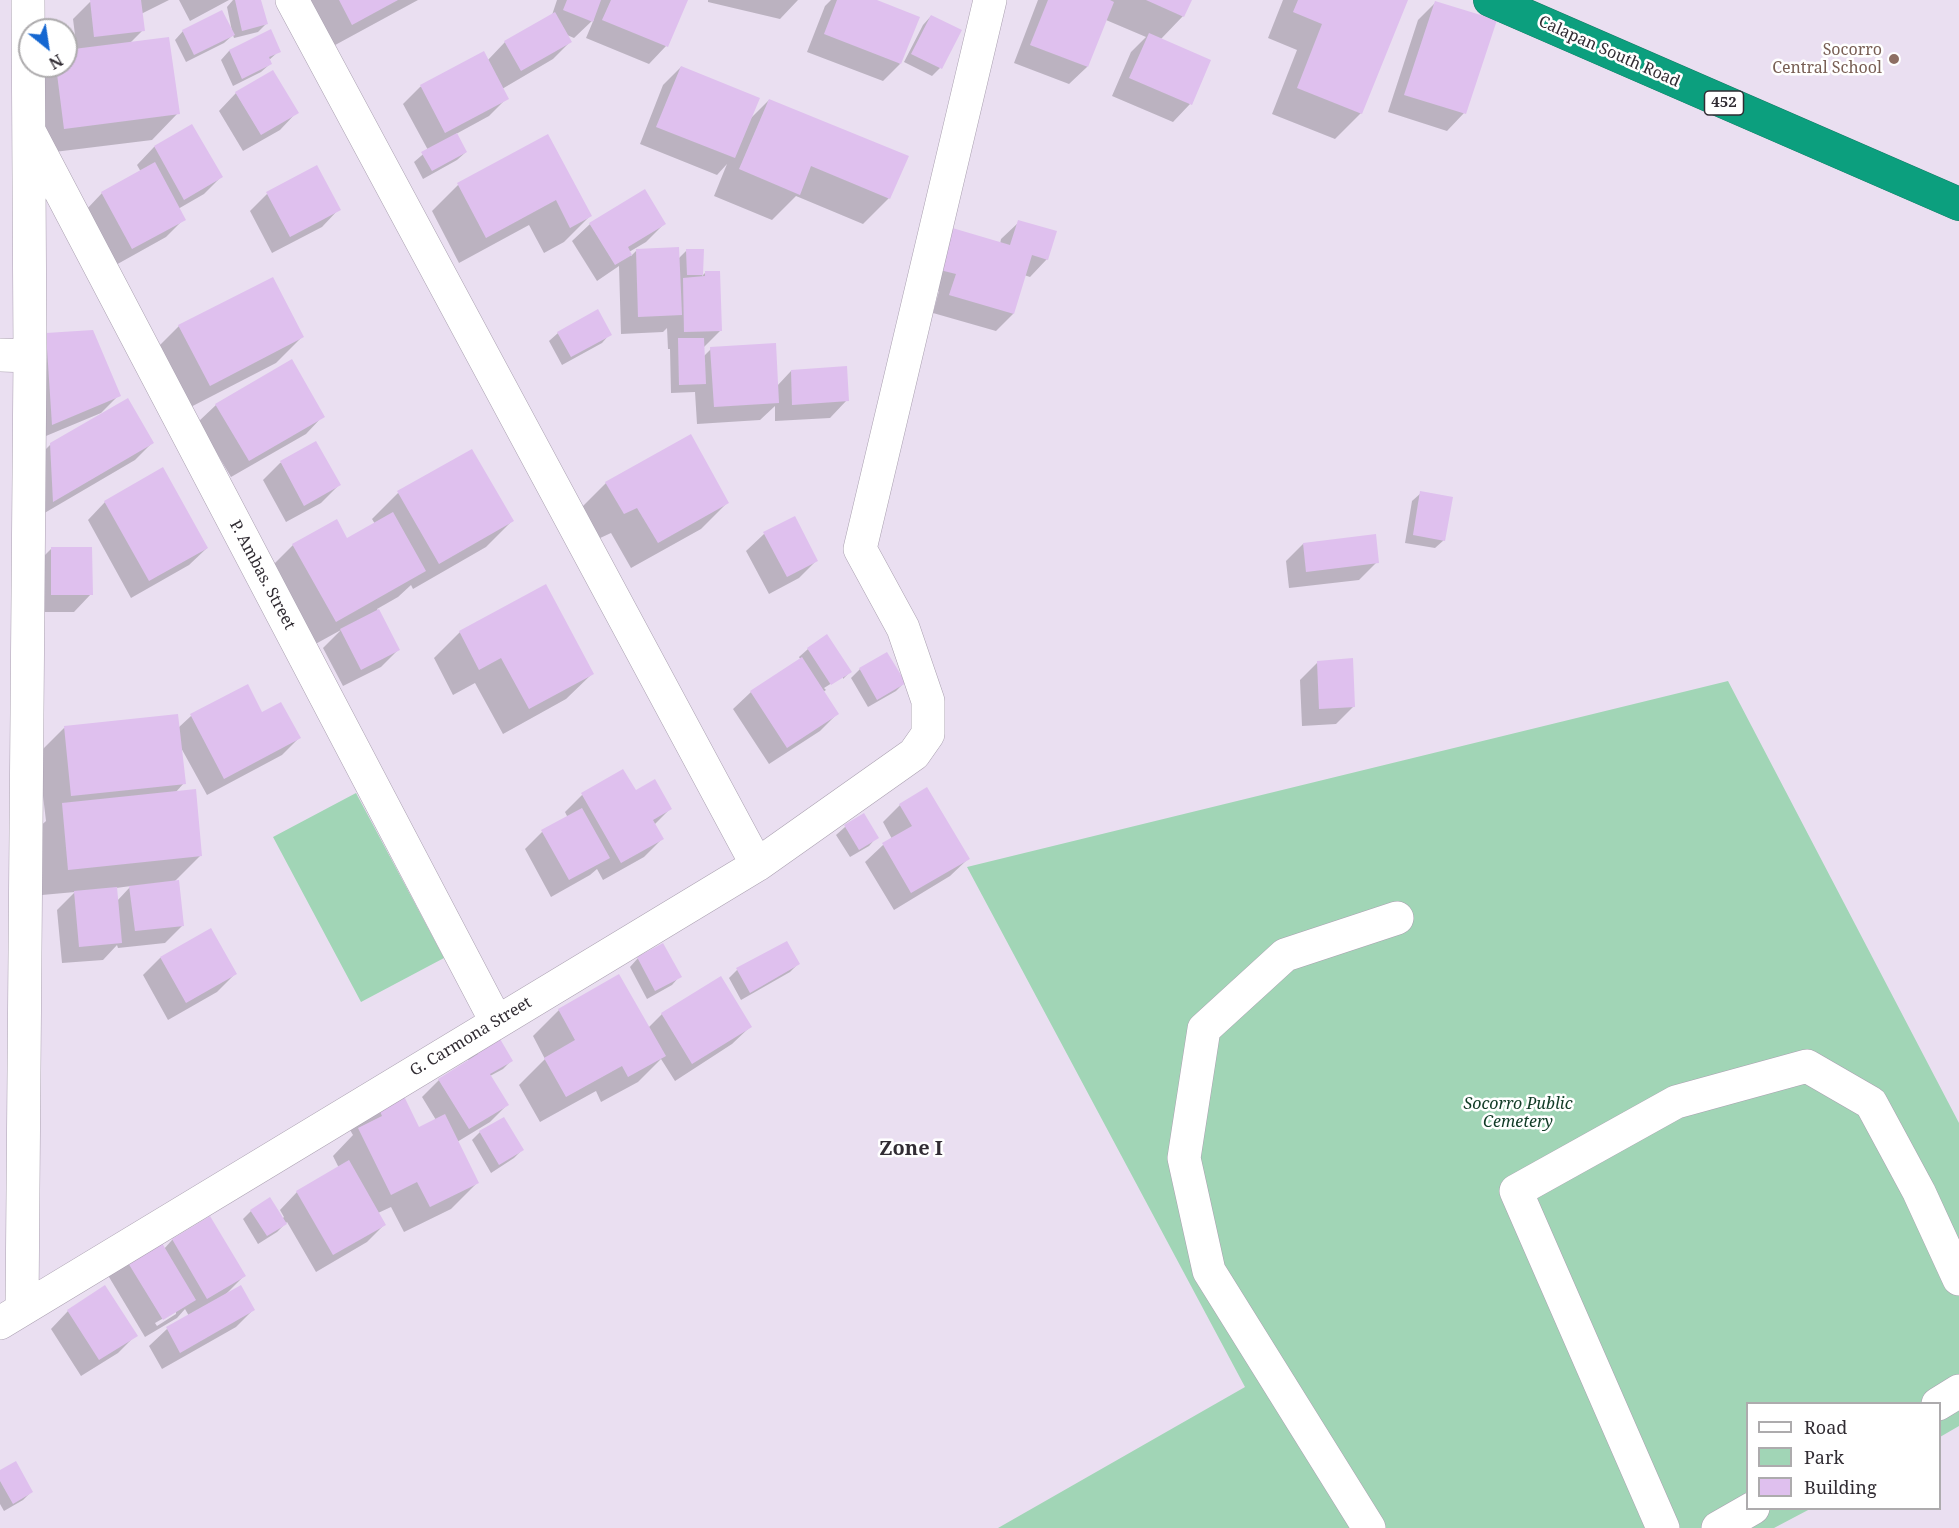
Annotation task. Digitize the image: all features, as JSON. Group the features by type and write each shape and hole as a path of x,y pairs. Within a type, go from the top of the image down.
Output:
{"highway":[{"name":"Calapan South Road","path":"1490,0 1532,8 1959,204"}],"street":[{"path":"11,1316 15,356 28,129 28,0"},
{"path":"292,0 757,865"},
{"name":"G. Carmona Street","path":"11,1316 757,865 914,754 928,734 928,701 903,628 861,549 990,0"},
{"name":"P. Ambas. Street","path":"28,129 496,1022"},
{"path":"1369,1528 1209,1271 1184,1158 1204,1029 1285,955 1397,918"},
{"path":"1663,1528 1516,1191 1676,1102 1807,1066 1871,1103 1919,1192 1959,1279"},
{"path":"1941,1402 1959,1391"},
{"path":"1718,1528 1751,1510"}],"green space":[{"name":"Socorro Public Cemetery","path":"1728,681 1959,1123 1959,1426 1941,1436 1941,1402 1746,1402 1746,1510 1808,1510 1774,1528 998,1528 1245,1387 967,867"},
{"path":"356,793 444,958 361,1002 273,837"}],"building":[{"path":"90,0 141,0 145,31 94,37"},
{"path":"235,0 261,0 268,24 242,31"},
{"path":"339,0 398,0 352,25"},
{"path":"567,0 601,0 593,22 563,10"},
{"path":"611,0 688,0 668,47 602,20"},
{"path":"837,0 877,0 920,17 901,64 824,34"},
{"path":"1048,0 1110,0 1114,2 1088,67 1030,45"},
{"path":"1146,0 1192,0 1184,17"},
{"path":"1298,0 1408,0 1362,114 1297,88 1322,24 1293,12"},
{"path":"1435,1 1497,20 1466,114 1404,95"},
{"path":"222,10 235,35 194,55 182,30"},
{"path":"555,12 572,42 521,71 504,41"},
{"path":"931,15 962,30 942,69 911,54"},
{"path":"271,29 281,52 269,57 272,64 242,79 229,50"},
{"path":"1149,33 1211,60 1192,105 1129,78"},
{"path":"169,37 180,114 64,129 58,78 78,78 78,48"},
{"path":"484,51 509,99 445,133 420,85"},
{"path":"681,66 760,98 735,158 656,127"},
{"path":"273,70 299,113 261,135 235,92"},
{"path":"769,99 909,156 890,199 811,166 800,195 739,169"},
{"path":"192,124 223,177 184,200 154,146"},
{"path":"457,133 467,152 432,171 421,152"},
{"path":"548,134 592,216 570,228 556,200 486,238 457,183"},
{"path":"155,162 186,220 132,249 101,192"},
{"path":"317,165 341,210 290,237 266,192"},
{"path":"645,189 666,224 628,247 632,255 615,265 589,223"},
{"path":"1018,220 1057,231 1048,260 1032,255 1014,314 949,295 956,274 936,269 949,227 1010,245"},
{"path":"679,247 682,315 638,317 636,249"},
{"path":"686,249 704,249 703,275 687,275"},
{"path":"705,271 720,271 722,331 684,332 683,278 705,276"},
{"path":"273,277 304,337 210,386 178,325"},
{"path":"598,309 612,335 571,357 557,332"},
{"path":"93,330 121,396 52,425 46,333"},
{"path":"678,338 704,338 706,384 679,385"},
{"path":"776,343 779,403 714,407 710,347"},
{"path":"292,359 325,417 249,461 215,404"},
{"path":"847,366 849,401 792,405 791,370"},
{"path":"128,398 154,443 53,502 50,443"},
{"path":"691,434 729,503 658,543 637,508 624,514 605,482"},
{"path":"316,441 341,485 304,506 280,461"},
{"path":"472,449 514,521 439,564 397,491"},
{"path":"163,467 208,548 149,581 104,501"},
{"path":"1420,491 1453,497 1445,541 1413,535"},
{"path":"393,512 426,571 336,622 292,544 337,519 347,538"},
{"path":"795,516 818,561 787,577 763,532"},
{"path":"1376,534 1379,563 1306,572 1303,543"},
{"path":"51,547 92,547 93,595 51,595"},
{"path":"546,584 594,674 529,709 501,658 479,670 459,631"},
{"path":"379,609 400,650 361,670 340,629"},
{"path":"827,634 852,672 831,685 807,648"},
{"path":"887,652 906,683 877,700 859,668"},
{"path":"802,657 839,714 787,748 750,691"},
{"path":"1353,658 1355,707 1319,709 1317,661"},
{"path":"248,684 262,712 281,702 301,738 224,779 190,714"},
{"path":"178,714 186,784 71,796 64,726"},
{"path":"623,769 636,790 655,779 672,809 653,820 664,839 621,863 581,793"},
{"path":"927,787 970,859 911,893 882,843 912,826 899,804"},
{"path":"196,789 202,856 68,870 62,803"},
{"path":"582,808 610,858 569,880 541,830"},
{"path":"864,813 879,838 859,850 844,825"},
{"path":"179,880 184,926 135,931 129,886"},
{"path":"117,887 122,943 79,947 74,891"},
{"path":"211,928 237,974 186,1003 160,957"},
{"path":"787,941 800,964 750,993 736,968"},
{"path":"663,943 682,977 655,991 637,957"},
{"path":"619,974 666,1056 628,1077 622,1066 566,1097 544,1058 575,1040 558,1009"},
{"path":"721,976 752,1027 692,1064 661,1013"},
{"path":"496,1032 513,1061 490,1074 509,1105 469,1129 438,1079 478,1054 473,1045"},
{"path":"401,1090 419,1127 445,1114 479,1183 430,1207 417,1182 391,1195 358,1128 382,1116 376,1102"},
{"path":"504,1117 524,1150 499,1165 479,1131"},
{"path":"349,1160 386,1225 333,1255 296,1191"},
{"path":"270,1197 287,1224 267,1236 250,1210"},
{"path":"210,1216 246,1276 207,1299 172,1239"},
{"path":"156,1233 196,1300 163,1320 122,1253"},
{"path":"105,1285 138,1336 99,1360 67,1310"},
{"path":"241,1285 255,1310 180,1353 166,1327"},
{"path":"16,1461 33,1492 13,1504 0,1481 0,1470"}],"place":[{"name":"Socorro Central School","path":"1894,59"}],"district":[{"name":"Zone I","path":"911,1149"}]}
